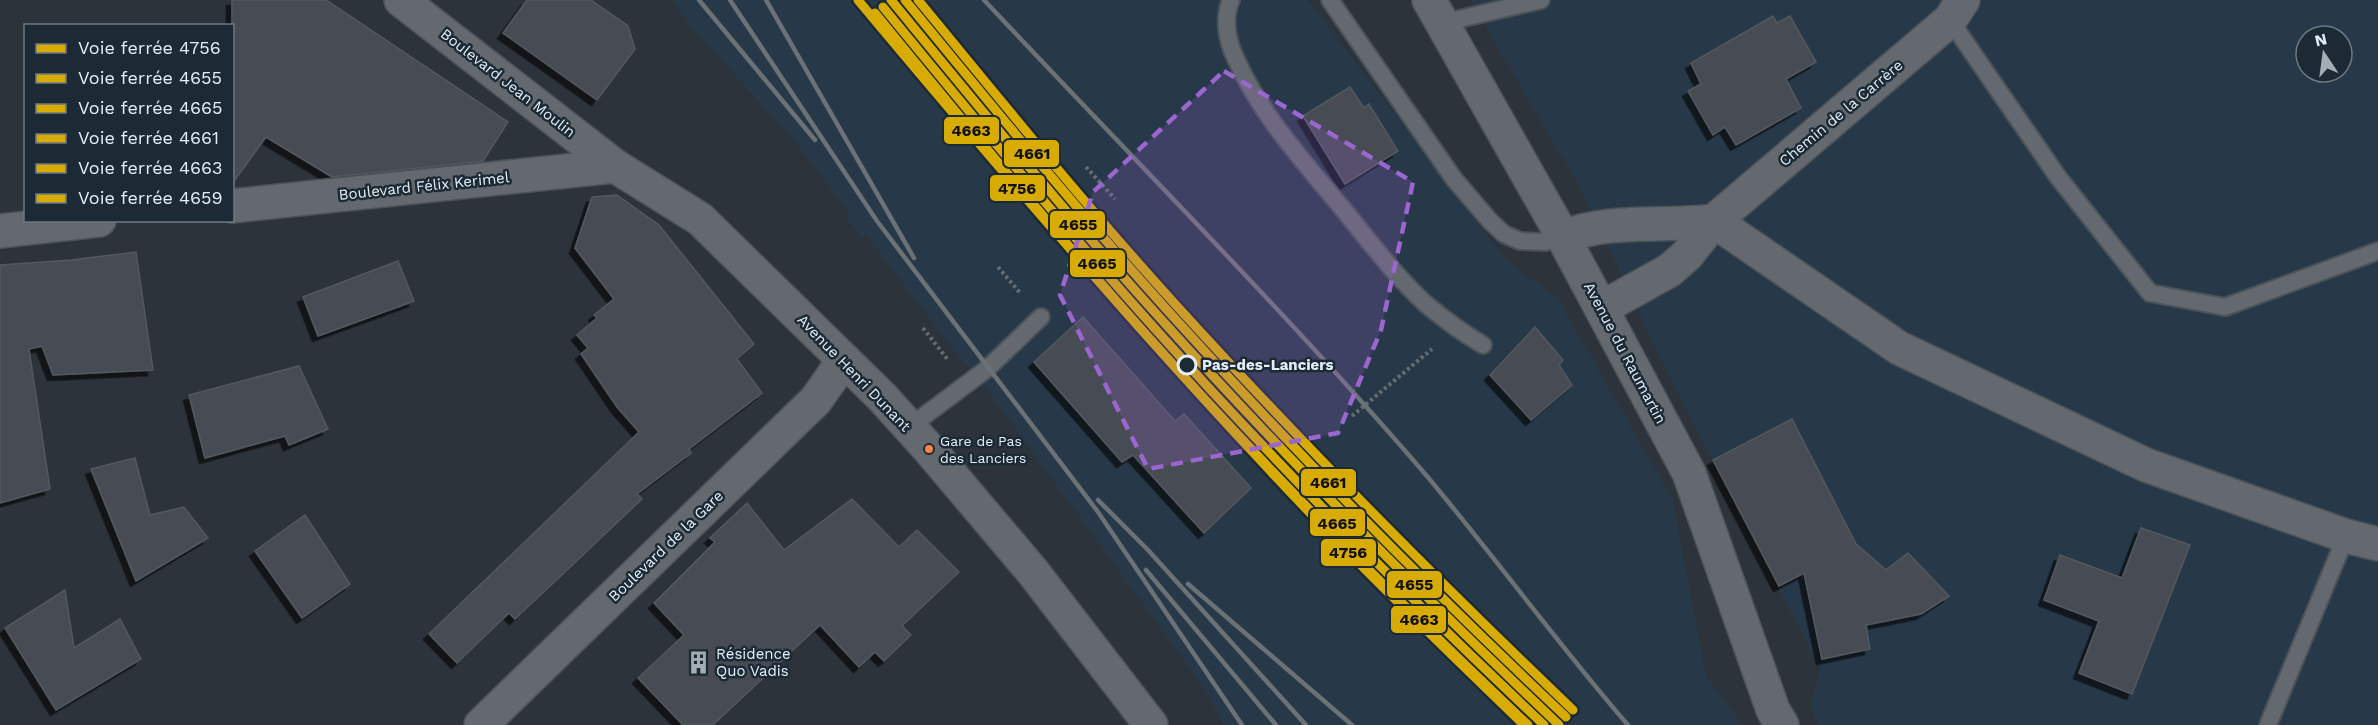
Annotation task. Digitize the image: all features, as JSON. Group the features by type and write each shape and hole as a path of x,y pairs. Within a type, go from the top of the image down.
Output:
{"street":[{"name":"Boulevard Jean Moulin","path":"401,0 615,166"},
{"name":"Chemin de la Carrère","path":"1602,308 1670,270 1687,255 1714,221 1957,10"},
{"name":"Avenue du Raumartin","path":"1436,11 1602,308 1689,473 1773,710 1782,725"},
{"name":"Boulevard Félix Kerimel","path":"234,206 615,166"},
{"name":"Avenue Henri Dunant","path":"615,166 700,219 882,397 956,480 1033,572 1151,725"},
{"path":"1563,237 1581,230 1612,225 1681,225 1714,221 1899,348 2146,465 2346,536 2378,544"},
{"path":"0,231 81,222"},
{"name":"Boulevard de la Gare","path":"481,725 816,400 844,360"}],"lane":[{"path":"1231,0 1228,8 1227,31 1234,56 1258,100 1289,143 1394,272 1456,328 1483,345"},
{"path":"1330,0 1454,179 1491,222 1504,234 1520,241 1545,242 1563,237"},
{"path":"1436,11 1541,0"},
{"path":"1957,10 2058,177 2150,293 2225,307 2378,251"},
{"path":"908,428 988,368 1041,317"},
{"path":"2268,725 2346,536"}],"path":[{"path":"1086,167 1115,199"},
{"path":"998,267 1028,302"},
{"path":"923,328 952,364"},
{"path":"1352,416 1456,328"}],"highlighted area":[{"path":"1224,71 1413,182 1381,330 1338,433 1148,469 1060,295 1093,192"}],"shaded area":[{"path":"673,0 1308,0 1505,259 1556,296 1673,501 1706,676 1743,725 1223,725 1203,686 978,377 961,359 866,235 862,237 846,218 850,213 790,135 691,27"},
{"path":"1470,0 2378,0 2378,725 1818,725 1810,705 1820,669 1664,365 1578,184"}],"building":[{"path":"232,0 326,0 508,122 483,161 332,177 266,137 234,181 234,24 232,24"},
{"path":"527,0 591,0 628,26 635,49 597,100 503,33"},
{"path":"1773,16 1777,23 1790,16 1816,62 1786,79 1801,108 1736,145 1725,127 1713,135 1688,91 1701,84 1691,63"},
{"path":"1350,87 1364,108 1369,104 1398,151 1345,184 1303,116"},
{"path":"617,195 659,225 754,344 737,359 762,393 689,449 691,453 637,494 642,499 563,574 515,619 509,613 457,663 429,634 639,432 617,407 581,354 588,348 577,335 597,318 594,315 614,299 575,248 592,197"},
{"path":"136,252 153,370 53,375 42,346 29,349 50,489 0,503 0,265"},
{"path":"398,261 414,301 318,336 303,297"},
{"path":"1083,317 1175,421 1184,414 1251,488 1204,533 1133,455 1122,462 1034,362"},
{"path":"1535,327 1563,360 1559,365 1572,385 1531,420 1490,375"},
{"path":"299,366 328,429 289,445 285,436 205,458 189,395"},
{"path":"1792,419 1856,544 1886,570 1908,553 1949,596 1921,614 1866,625 1870,649 1822,659 1804,573 1779,586 1713,460"},
{"path":"135,458 150,515 184,507 208,538 136,581 91,469"},
{"path":"852,499 899,547 917,530 959,572 902,626 911,635 884,661 875,652 859,667 820,625 713,725 683,725 638,678 684,635 654,603 715,542 710,538 747,503 784,550"},
{"path":"305,515 350,584 302,618 255,551"},
{"path":"2141,528 2190,545 2132,694 2079,673 2099,621 2044,600 2060,555 2122,578"},
{"path":"65,590 74,648 120,619 141,659 56,710 5,628"}],"railway":[{"path":"699,0 815,140"},
{"path":"730,0 877,221 1098,512 1242,725"},
{"path":"766,0 914,258"},
{"path":"984,0 1263,294 1373,414 1452,506 1628,725"},
{"path":"1098,500 1148,550 1306,725"},
{"path":"1146,570 1276,725"},
{"path":"1188,584 1352,725"}],"rail line":[{"name":"4756","path":"858,0 1057,234 1210,406 1358,563 1524,725"},
{"name":"4655","path":"891,0 1057,200 1208,371 1355,525 1559,725"},
{"name":"4661","path":"905,0 1067,196 1216,364 1463,619 1566,717"},
{"name":"4659","path":"918,0 1109,230 1223,357 1371,511 1573,710"},
{"name":"4665","path":"883,7 1047,205 1196,374 1342,528 1544,725"},
{"name":"4663","path":"875,13 1040,212 1187,380 1330,531 1528,725"}],"place":[{"name":"Pas-des-Lanciers","path":"1187,365"},
{"name":"Gare de Pas des Lanciers","path":"929,449"},
{"name":"Résidence Quo Vadis","path":"698,663"}]}
